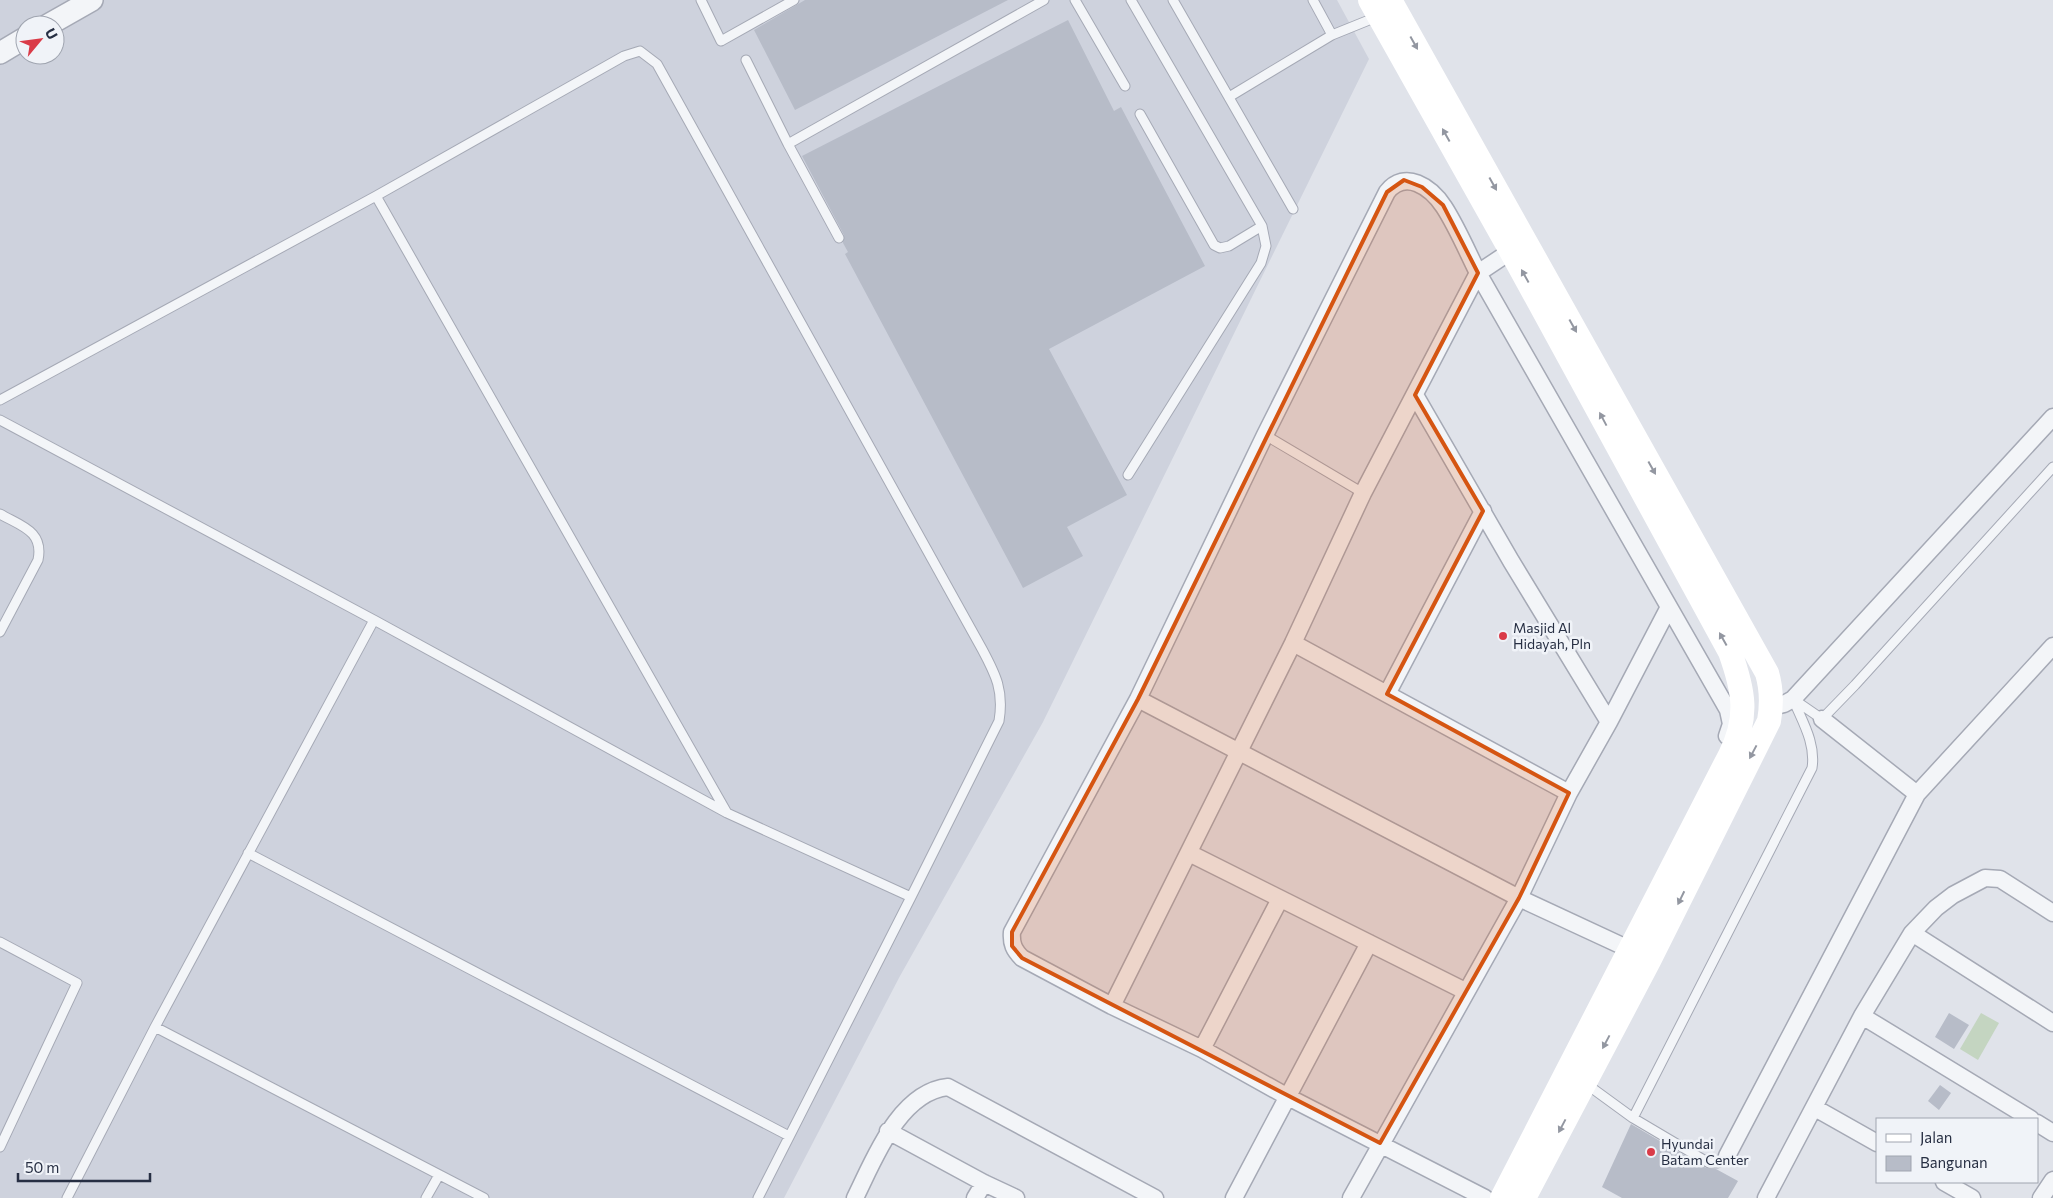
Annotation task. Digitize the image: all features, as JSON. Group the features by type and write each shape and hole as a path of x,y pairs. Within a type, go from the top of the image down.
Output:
{"main road":[{"path":"1379,5 1511,251 1579,356 1730,652 1740,684 1742,700 1742,727 1737,741 1626,948 1502,1198"},
{"path":"1379,5 1579,356 1767,674 1771,688 1769,721 1649,961 1524,1198"}],"street":[{"path":"65,15 92,0"},
{"path":"0,53 15,44"},
{"path":"1485,1198 1288,1097 1202,1049 1112,1006 1022,958 1012,946 1011,939 1012,932 1138,699 1265,435 1387,192 1392,186 1404,180 1422,187 1434,196 1449,215 1478,273 1728,710 1731,724 1626,948 1490,1198"},
{"path":"1112,1006 1293,643 1363,493 1478,273 1511,251"},
{"path":"1415,395 1482,511 1610,722"},
{"path":"1771,707 1784,704 1793,699 2053,417"},
{"path":"1387,694 1482,511"},
{"path":"1351,1198 1465,991 1519,898 1568,793 1610,722 1669,607"},
{"path":"1293,643 1568,793"},
{"path":"1727,1156 1917,794 2053,646"},
{"path":"1138,699 1519,898 1626,948"},
{"path":"1822,719 1917,794"},
{"path":"1189,853 1465,991"},
{"path":"1768,1197 1862,1016 1912,933 1936,908 1952,895 1984,878 2000,879 2053,913"},
{"path":"1202,1049 1280,899"},
{"path":"1912,933 2053,1023"},
{"path":"1234,1198 1369,943"},
{"path":"1862,1016 2029,1118"},
{"path":"855,1198 888,1131 920,1099 935,1090 948,1087 1154,1198"},
{"path":"1815,1108 1876,1142"},
{"path":"2038,1124 2053,1133"},
{"path":"888,1131 984,1183 1016,1198"},
{"path":"2041,1198 2053,1180"},
{"path":"975,1198 984,1183"},
{"path":"1946,1183 1972,1198"}],"lane":[{"path":"700,0 721,41 794,0"},
{"path":"788,144 1044,0"},
{"path":"1128,475 1261,263 1266,246 1262,226 1131,0"},
{"path":"1173,0 1293,209"},
{"path":"1313,0 1332,35"},
{"path":"1077,1 1125,86"},
{"path":"1229,97 1379,5"},
{"path":"0,400 376,196 624,56 640,51 657,64 996,675 1002,707 999,721 758,1198"},
{"path":"746,60 838,238"},
{"path":"1140,114 1214,245 1220,248 1229,246 1262,226"},
{"path":"376,196 727,813"},
{"path":"0,420 374,620 727,813 911,898"},
{"path":"1265,435 1363,493"},
{"path":"1793,699 1822,719 2053,467"},
{"path":"0,514 31,531 38,540 40,550 38,560 0,632"},
{"path":"69,1198 155,1027 374,620"},
{"path":"1632,1118 1812,768 1813,752 1810,740 1793,699"},
{"path":"248,854 789,1136"},
{"path":"0,942 77,983 0,1147"},
{"path":"155,1027 484,1198"},
{"path":"1585,1083 1632,1118 1709,1163 1718,1164 1727,1156"},
{"path":"426,1198 439,1175"}],"highlighted area":[{"path":"1404,180 1422,187 1443,205 1478,273 1415,395 1483,511 1387,694 1569,793 1519,898 1380,1143 1022,958 1012,946 1012,932 1138,699 1387,192"}],"shaded area":[{"path":"0,0 1337,0 1369,59 1043,722 900,976 784,1198 0,1198"}],"green space":[{"path":"1981,1013 1999,1023 1978,1060 1960,1049"}],"building":[{"path":"805,0 1008,0 795,110 754,30"},
{"path":"1068,20 1114,111 1121,107 1205,266 1049,349 1127,495 1067,527 1083,556 1023,588 845,254 848,252 843,243 844,235 802,156"},
{"path":"1949,1013 1969,1025 1954,1049 1935,1037"},
{"path":"1940,1085 1951,1093 1939,1110 1928,1101"},
{"name":"Hyundai Batam Center","path":"1631,1124 1706,1168 1716,1169 1738,1181 1728,1198 1622,1198 1602,1187"}],"place":[{"name":"Masjid Al Hidayah, Pln","path":"1503,636"},
{"name":"Hyundai Batam Center","path":"1651,1152"}]}
